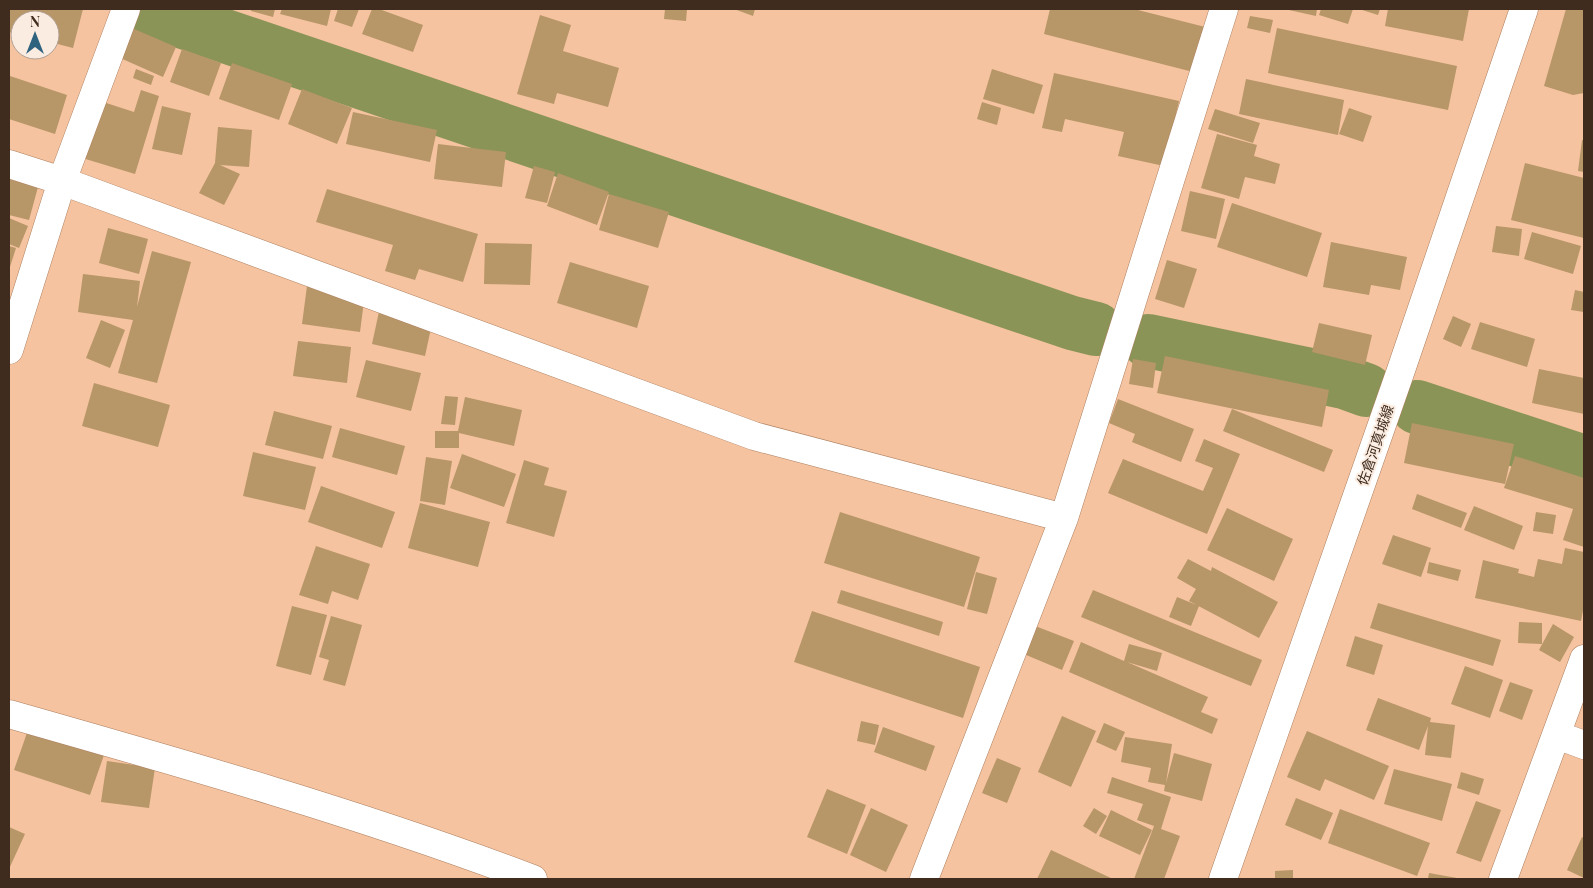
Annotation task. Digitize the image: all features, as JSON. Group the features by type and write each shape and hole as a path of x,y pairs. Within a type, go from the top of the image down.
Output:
{"street":[{"path":"9,350 62,181 126,9"},
{"path":"924,879 1064,518 1224,9"},
{"name":"佐倉河真城線","path":"1223,879 1404,364 1524,9"},
{"path":"9,164 62,181 754,436 1064,518"},
{"path":"1504,879 1584,659"},
{"path":"9,714 203,769 469,855 532,879"},
{"path":"1557,735 1584,745"}],"building":[{"path":"9,9 83,9 73,48 60,45 60,10 10,10 9,32"},
{"path":"251,9 275,9 273,17 251,11"},
{"path":"282,9 331,9 327,26 280,14"},
{"path":"338,9 359,9 352,27 334,21"},
{"path":"372,9 379,9 423,25 413,52 362,34"},
{"path":"665,9 687,9 686,21 664,19"},
{"path":"734,9 755,9 753,16"},
{"path":"1050,9 1134,9 1217,30 1205,75 1044,34"},
{"path":"1290,9 1317,9 1316,16"},
{"path":"1321,9 1353,9 1348,24 1319,15"},
{"path":"1359,9 1380,9 1378,15"},
{"path":"1388,9 1469,9 1463,41 1385,26"},
{"path":"1566,9 1584,9 1584,93 1573,95 1544,86"},
{"path":"540,15 571,25 563,51 619,68 608,107 557,93 554,104 517,94"},
{"path":"1250,16 1273,20 1270,33 1247,28"},
{"path":"132,28 176,47 163,77 118,57"},
{"path":"1277,28 1457,66 1448,110 1268,73"},
{"path":"182,49 221,63 209,96 170,82"},
{"path":"232,63 292,84 279,120 219,99"},
{"path":"136,69 154,76 151,85 133,78"},
{"path":"992,69 1043,85 1034,114 983,99"},
{"path":"1054,73 1179,101 1164,166 1118,156 1124,132 1065,119 1062,132 1042,128"},
{"path":"10,76 67,95 55,134 9,119"},
{"path":"1246,79 1344,100 1338,135 1239,114"},
{"path":"302,89 352,108 337,144 288,124"},
{"path":"141,90 159,96 135,174 79,157 97,100 134,112"},
{"path":"982,102 1001,108 997,125 977,119"},
{"path":"162,106 191,113 182,155 152,149"},
{"path":"1349,108 1372,116 1363,142 1339,134"},
{"path":"1215,109 1260,123 1253,143 1208,129"},
{"path":"353,112 437,130 430,162 346,144"},
{"path":"218,127 252,130 249,167 220,165 240,174 224,205 199,193 215,163"},
{"path":"1217,134 1257,145 1254,156 1280,164 1275,184 1245,177 1239,199 1201,188"},
{"path":"1582,140 1584,140 1584,172 1578,171"},
{"path":"438,144 506,152 502,187 434,179"},
{"path":"1525,163 1584,178 1584,238 1511,220"},
{"path":"534,166 555,172 547,203 525,198"},
{"path":"558,173 609,192 597,225 547,206"},
{"path":"9,179 38,187 29,220 9,215"},
{"path":"327,189 478,234 463,282 419,269 415,280 385,271 393,245 316,222"},
{"path":"1190,191 1225,199 1216,239 1181,231"},
{"path":"609,194 669,212 658,248 599,230"},
{"path":"1232,203 1322,233 1307,277 1217,247"},
{"path":"9,218 28,226 19,248 9,244"},
{"path":"1496,226 1522,229 1519,256 1492,252"},
{"path":"108,228 148,239 139,274 99,263"},
{"path":"1532,232 1581,246 1573,274 1524,259"},
{"path":"1331,242 1407,257 1400,290 1371,285 1369,295 1323,287"},
{"path":"485,243 532,244 530,285 484,284"},
{"path":"9,246 16,248 9,270"},
{"path":"152,251 191,262 157,383 118,373 133,320 78,312 83,274 140,281 137,307"},
{"path":"1167,260 1197,269 1184,308 1155,299"},
{"path":"570,262 649,286 637,328 557,303"},
{"path":"307,286 365,293 360,332 302,324"},
{"path":"1575,290 1584,292 1584,312 1571,310"},
{"path":"380,307 433,319 425,356 372,344"},
{"path":"1453,316 1471,324 1461,347 1443,339"},
{"path":"101,320 125,330 110,368 86,358"},
{"path":"1480,322 1535,339 1527,367 1471,349"},
{"path":"1319,323 1372,335 1365,365 1312,352"},
{"path":"298,341 351,347 347,383 293,376"},
{"path":"1165,356 1329,390 1322,427 1157,393"},
{"path":"1133,359 1156,363 1153,388 1129,384"},
{"path":"366,360 421,373 411,411 356,397"},
{"path":"1539,369 1584,378 1584,414 1532,403"},
{"path":"94,383 170,405 158,447 82,426"},
{"path":"445,396 458,397 455,425 441,424"},
{"path":"465,397 522,410 514,446 459,433 459,448 435,448 435,431 458,431"},
{"path":"1118,399 1194,429 1181,462 1132,442 1135,434 1109,423"},
{"path":"1232,409 1333,450 1324,472 1223,431"},
{"path":"274,411 332,426 323,459 265,445"},
{"path":"1412,423 1514,444 1505,484 1404,463"},
{"path":"340,428 405,446 397,475 332,457"},
{"path":"1204,439 1240,454 1207,534 1108,493 1123,459 1203,491 1213,468 1195,461"},
{"path":"253,452 316,467 305,510 243,496"},
{"path":"462,454 516,474 504,507 450,488"},
{"path":"1515,456 1584,478 1584,547 1563,540 1573,509 1504,488"},
{"path":"426,457 452,461 445,505 420,501"},
{"path":"524,460 549,468 544,485 567,491 554,537 506,523"},
{"path":"321,486 395,512 382,548 308,522"},
{"path":"1417,494 1467,513 1461,528 1412,509"},
{"path":"420,503 490,522 478,567 408,548"},
{"path":"1474,506 1523,526 1514,550 1464,530"},
{"path":"1227,508 1293,539 1274,581 1207,550"},
{"path":"840,512 980,557 964,607 824,563"},
{"path":"1536,512 1556,515 1553,534 1533,531"},
{"path":"1393,535 1431,548 1421,577 1382,564"},
{"path":"316,546 370,564 358,600 332,591 328,604 299,595"},
{"path":"1565,548 1584,552 1584,605 1581,621 1475,598 1483,560 1519,569 1518,573 1534,577 1538,559 1562,564"},
{"path":"1188,559 1211,571 1212,567 1278,602 1259,638 1189,601 1196,589 1177,578"},
{"path":"1429,562 1461,570 1458,581 1427,573"},
{"path":"976,572 997,578 987,614 967,609"},
{"path":"841,590 943,622 939,636 837,603"},
{"path":"1093,590 1262,660 1251,686 1081,617"},
{"path":"1177,597 1199,606 1191,626 1169,617"},
{"path":"1378,603 1501,640 1493,666 1370,628"},
{"path":"292,606 327,615 311,675 276,666"},
{"path":"812,611 980,667 963,718 794,662"},
{"path":"331,616 362,625 345,686 323,680 329,660 319,657"},
{"path":"1519,622 1542,623 1542,644 1518,643"},
{"path":"1030,624 1074,641 1062,670 1019,652"},
{"path":"1553,624 1574,637 1560,662 1539,650"},
{"path":"1355,636 1383,645 1374,675 1346,666"},
{"path":"1081,642 1124,661 1129,644 1162,653 1157,671 1127,662 1208,697 1201,712 1218,719 1212,734 1069,672"},
{"path":"1465,666 1503,680 1490,718 1451,704"},
{"path":"1510,682 1533,690 1522,720 1499,711"},
{"path":"1378,698 1431,718 1430,722 1455,725 1451,758 1425,755 1428,726 1419,750 1366,730"},
{"path":"1062,716 1096,731 1071,787 1038,772"},
{"path":"861,721 879,725 875,745 857,741"},
{"path":"1104,723 1125,732 1116,751 1096,742"},
{"path":"883,727 935,746 926,771 874,752"},
{"path":"28,730 104,755 90,795 14,770"},
{"path":"1307,731 1389,766 1374,800 1325,779 1320,791 1287,777"},
{"path":"1125,737 1172,744 1166,783 1174,753 1212,764 1202,801 1164,791 1165,785 1148,782 1151,768 1121,762"},
{"path":"997,758 1021,768 1007,803 982,793"},
{"path":"107,761 155,768 149,808 101,802"},
{"path":"1394,769 1452,784 1442,821 1384,804"},
{"path":"1461,772 1484,779 1479,795 1457,788"},
{"path":"1112,777 1171,797 1161,829 1180,836 1164,879 1134,879 1154,826 1137,820 1143,804 1107,793"},
{"path":"827,789 866,805 847,854 807,837"},
{"path":"1296,798 1333,813 1321,840 1285,825"},
{"path":"1476,801 1501,810 1481,862 1456,853"},
{"path":"871,808 908,825 886,872 850,855"},
{"path":"1094,808 1107,816 1096,834 1083,826"},
{"path":"1340,809 1430,843 1417,876 1328,843"},
{"path":"1111,810 1152,830 1140,855 1099,836"},
{"path":"9,827 25,834 9,869"},
{"path":"1582,837 1584,838 1584,878 1567,870"},
{"path":"1051,850 1113,879 1037,879"},
{"path":"1293,870 1293,879 1275,879 1275,871"},
{"path":"1429,873 1457,878 1457,879 1428,879"}],"waterway":[{"path":"154,12 1072,323 1096,329"},
{"path":"1148,341 1344,382 1366,390"},
{"path":"1417,407 1584,462"}]}
